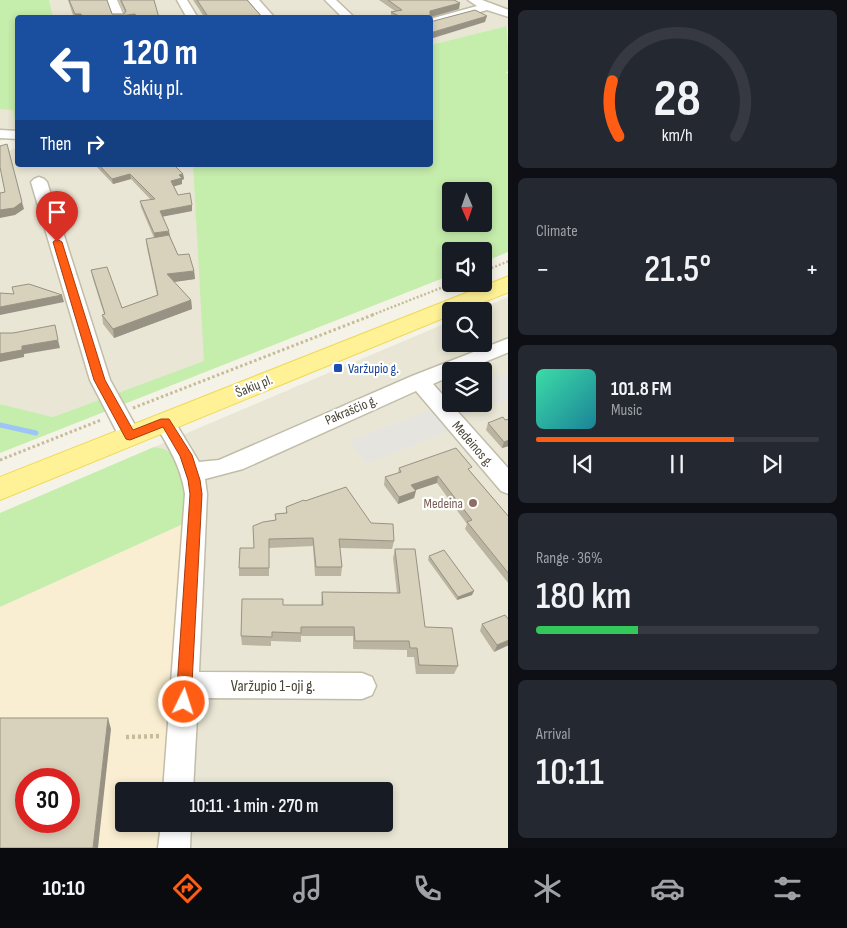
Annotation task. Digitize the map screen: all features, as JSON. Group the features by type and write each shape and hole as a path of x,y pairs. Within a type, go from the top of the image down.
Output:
{"main road":[{"name":"Šakių pl.","path":"0,489 124,425 165,422 508,283"}],"street":[{"path":"112,0 119,15"},
{"path":"182,0 191,15"},
{"path":"253,0 267,15"},
{"path":"330,0 347,15"},
{"path":"473,0 508,14"},
{"path":"433,22 487,6"},
{"path":"0,134 15,135"},
{"path":"39,182 100,380 124,425"},
{"name":"Pakraščio g.","path":"192,472 235,463 419,381 508,344"},
{"name":"Medeinos g.","path":"419,381 508,485"},
{"path":"165,422 183,450 192,472 196,494 178,782"},
{"name":"Varžupio 1-oji g.","path":"185,685 362,686"},
{"path":"174,848 175,832"}],"path":[{"path":"492,268 508,261"},
{"path":"0,460 124,425 442,288"},
{"path":"126,737 181,736"}],"shaded area":[{"path":"49,0 508,0 508,27 433,44 433,15 52,15"},
{"path":"0,109 13,109 15,136 0,141"},
{"path":"15,149 15,167 193,167 205,361 53,417 0,404 0,153"},
{"path":"508,297 508,848 164,848 165,832 393,832 393,782 169,782 183,524 186,502 169,452 154,447 442,325 442,352 492,352 492,304"},
{"path":"508,373 508,400 492,406 492,378"},
{"path":"429,410 449,431 367,464 349,441"},
{"path":"458,412 474,412 462,416"},
{"path":"183,524 169,782 115,782 115,832 165,832 164,848 0,848 0,607"}],"green space":[{"path":"0,0 49,0 53,15 15,15 15,122 13,110 0,109"},
{"path":"507,26 508,252 492,259 492,242 442,242 442,279 0,453 0,404 53,417 204,361 193,167 433,167 433,44"},
{"path":"154,447 169,452 179,467 185,497 183,524 0,607 0,513"}],"building":[{"path":"69,0 107,0 112,14 124,14 126,11 121,0 154,0 158,15 82,15 75,14"},
{"path":"197,0 247,0 260,15 207,15"},
{"path":"388,0 454,0 460,3 430,11 430,15 397,15 391,12 402,10"},
{"path":"475,10 487,16 433,32 433,21"},
{"path":"7,144 22,202 14,208 0,210 0,193 5,192 0,167 0,146"},
{"path":"101,167 176,167 183,174 179,175 182,178 171,181 178,195 190,193 192,205 160,211 169,231 154,233 140,201 155,199 130,174 112,179"},
{"path":"169,235 178,255 189,254 194,271 167,274 191,300 113,329 102,315 105,314 91,270 107,267 122,308 158,295 146,239"},
{"path":"29,284 62,295 0,307 0,293 14,294 12,287"},
{"path":"55,325 58,340 22,346 22,350 0,354 0,333 13,333"},
{"path":"503,417 505,420 508,419 508,440 504,442 488,423"},
{"path":"456,448 472,467 468,469 508,516 508,573 467,522 472,520 438,476 411,485 416,491 399,497 385,477 401,472 399,468"},
{"path":"346,487 371,523 393,524 394,541 339,539 342,567 316,567 313,538 269,539 269,568 239,568 240,548 254,548 253,526 276,520 275,514 287,513 286,507"},
{"path":"395,549 415,549 425,627 452,628 458,666 419,665 417,648 410,648 409,641 355,641 354,627 301,627 301,633 272,632 272,637 241,636 242,599 283,599 283,605 323,605 322,592 400,593"},
{"path":"444,550 474,591 458,597 429,556"},
{"path":"505,615 508,619 508,640 497,645 482,624"},
{"path":"0,718 108,718 93,848 0,848"}],"waterway":[{"path":"0,425 36,433"}],"place":[{"name":"Varžupio g.","path":"338,368"},
{"name":"Medeina","path":"473,503"}],"route":[{"path":"57,242 100,380 130,436 165,422 186,455 192,472 196,494 195,524 184,702"}]}
